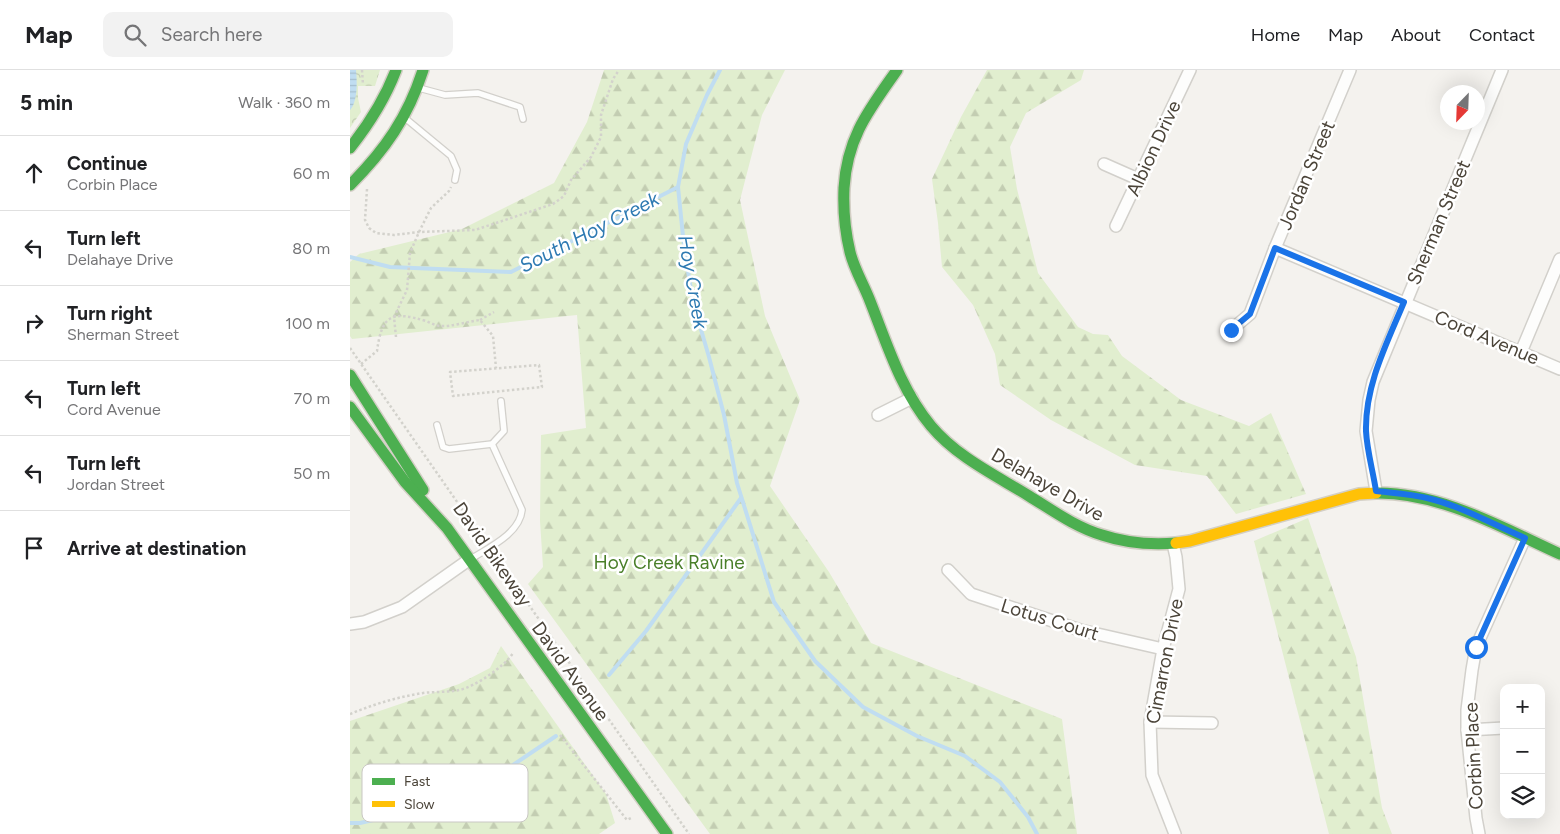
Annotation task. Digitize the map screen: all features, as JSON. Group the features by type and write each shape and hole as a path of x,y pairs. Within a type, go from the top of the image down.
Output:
{"street":[{"path":"350,148 377,108 396,70"},
{"path":"350,185 388,143 403,116 424,70"},
{"name":"Delahaye Drive","path":"897,70 869,111 856,135 844,184 846,234 851,255 895,363 912,398 929,424 956,450 1069,521 1100,535 1137,543 1173,544 1190,541 1359,494 1376,491 1433,499 1560,554"},
{"name":"Albion Drive","path":"1116,226 1190,70"},
{"name":"Jordan Street","path":"1231,330 1250,314 1275,248 1350,70"},
{"name":"Sherman Street","path":"1376,491 1366,431 1369,400 1378,367 1502,70"},
{"path":"1104,164 1138,179"},
{"name":"Cord Avenue","path":"1275,248 1560,368"},
{"path":"1521,352 1560,259"},
{"name":"David Avenue","path":"353,372 447,528 667,834"},
{"path":"878,415 912,398"},
{"name":"David Avenue","path":"350,407 405,482 447,528"},
{"name":"Corbin Place","path":"1479,834 1467,730 1467,710 1476,647 1525,538"},
{"name":"Cimarron Drive","path":"1173,544 1176,557 1178,589 1163,649 1150,722 1152,775 1175,834"},
{"path":"350,624 364,622 402,607 470,559"},
{"name":"Lotus Court","path":"948,570 972,594 1080,630 1163,649"},
{"path":"1150,722 1212,723"},
{"path":"1467,730 1500,728"}],"lane":[{"path":"417,87 445,95 478,93 520,107 523,119"},
{"path":"403,116 451,156 457,170 455,180"},
{"path":"437,425 445,448 492,444 504,431 501,401"},
{"path":"470,559 512,531 519,522 522,510 492,444"}],"path":[{"path":"362,70 363,86"},
{"path":"367,189 365,220 369,228 376,233 394,235 418,232 475,230 553,204 564,196 570,180 591,157 601,137 601,115 619,70"},
{"path":"396,337 394,317 407,290 410,253 418,232 431,208 449,191 455,180"},
{"path":"353,372 378,351 380,331 387,320 394,317 408,316 442,326 480,320 494,312"},
{"path":"480,320 493,336 496,368"},
{"name":"David Bikeway","path":"350,348 689,834"},
{"path":"539,365 542,387 453,396 450,372 496,368 539,365"},
{"path":"350,714 380,702 419,693 460,690 489,676 509,659 513,653"},
{"path":"560,735 626,820 633,817"}],"green space":[{"path":"350,70 380,70 375,86 358,86 361,112 350,128"},
{"name":"Hoy Creek Ravine","path":"604,70 785,70 762,115 740,200 765,316 800,400 770,486 829,572 871,643 1062,719 1077,834 710,834 528,584 543,567 540,521 541,435 586,428 577,315 352,339 350,336 350,262 359,254 462,229 554,183 587,122"},
{"path":"987,70 1084,70 1081,80 1026,113 1010,147 1017,189 1038,273 1078,327 1093,334 1108,335 1122,356 1181,400 1249,426 1271,413 1306,494 1236,514 1207,476 1135,465 1051,420 1000,385 995,354 973,305 942,267 932,179 961,117"},
{"path":"1308,518 1356,657 1382,808 1392,834 1329,834 1254,541"},
{"path":"501,646 606,794 615,823 599,834 350,834 350,721 459,684 490,668"}],"water":[{"path":"350,70 356,70 357,85 356,96 350,110"}],"waterway":[{"name":"Hoy Creek","path":"720,70 686,144 678,187 684,246 693,302 724,415 737,483 774,602 815,661 863,707 917,736 965,756 1000,782 1028,817 1037,834"},
{"name":"South Hoy Creek","path":"350,257 390,267 511,272 678,187"},
{"path":"609,675 646,631 741,498"},
{"path":"514,764 556,736"},
{"path":"350,823 364,822"}],"traffic: fast":[{"path":"350,148 376,111 396,70"},
{"path":"350,185 385,146 403,118 423,70"},
{"path":"897,70 869,111 855,139 846,170 844,212 848,244 854,265 911,397 931,426 964,456 1073,523 1092,532 1129,542 1176,543"},
{"path":"350,375 423,490"},
{"path":"350,407 405,482 447,528 667,834"},
{"path":"1376,493 1424,498 1447,505 1471,513 1560,554"}],"traffic: slow":[{"path":"1176,543 1190,541 1359,494 1376,493"}],"route":[{"path":"1231,330 1250,314 1275,248 1404,302 1378,367 1369,400 1366,431 1376,491 1433,499 1525,538 1476,647"}]}
